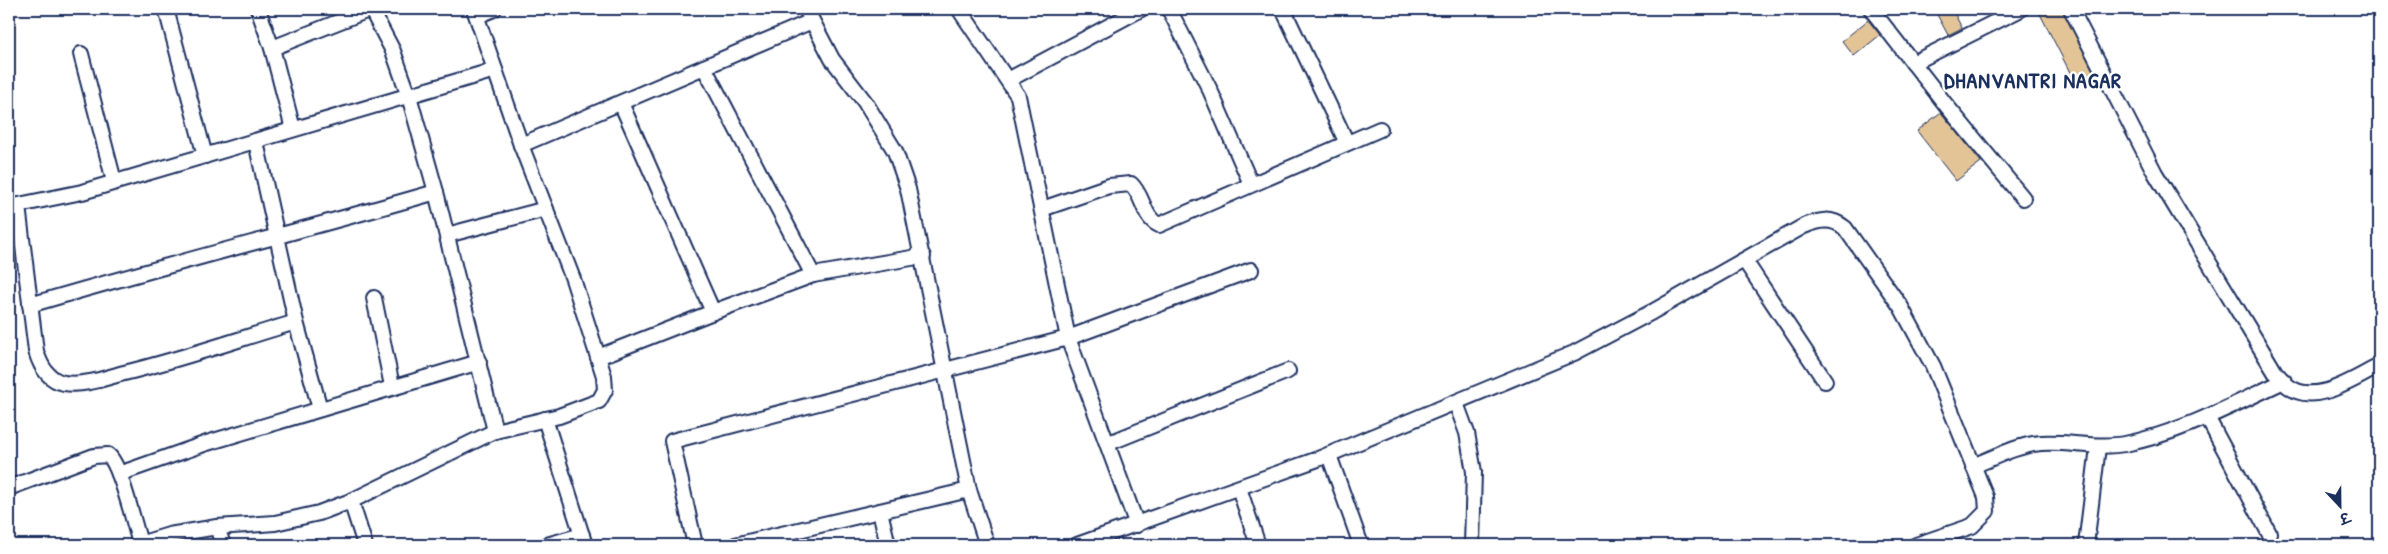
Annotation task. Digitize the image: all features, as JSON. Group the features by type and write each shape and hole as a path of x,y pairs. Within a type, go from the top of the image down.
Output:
{"street":[{"path":"166,9 205,156"},
{"path":"258,9 272,48 293,129"},
{"path":"272,48 371,9 393,51 409,96 436,192 496,431"},
{"path":"14,486 102,455 113,458 138,544 169,535 217,527 275,523 319,514 351,501 496,431 545,419 599,401 605,390 604,376 598,357 573,279 521,145 475,12 494,9"},
{"path":"959,9 1018,96 1024,115 1068,338 1080,374 1109,443 1137,525"},
{"path":"1008,80 1140,9"},
{"path":"1169,9 1210,90 1251,184"},
{"path":"1283,9 1347,143"},
{"path":"1871,9 2023,198"},
{"path":"1913,63 2021,9"},
{"path":"2071,9 2155,173 2275,372 2289,387 2306,393 2326,391 2378,368"},
{"path":"521,145 704,67 809,15 832,59 865,102 895,151 908,189 969,490 987,545"},
{"path":"81,54 114,181"},
{"path":"704,67 813,275"},
{"path":"296,322 138,370 82,384 62,383 52,378 40,365 36,351 13,206 82,192 495,70"},
{"path":"621,103 713,312"},
{"path":"1042,208 1110,186 1131,184 1138,190 1149,218 1159,225 1380,130"},
{"path":"256,142 296,322 320,409"},
{"path":"30,304 149,270 277,238 436,192"},
{"path":"447,235 546,209"},
{"path":"1077,545 1137,525 1329,454 1574,353 1745,261 1804,226 1819,220 1835,220 1844,228 1901,307 1933,366 1986,497 1987,511 1972,526 1916,545"},
{"path":"598,357 813,275 923,256"},
{"path":"1745,261 1825,381"},
{"path":"696,545 672,441 1068,338 1251,270"},
{"path":"374,298 392,386"},
{"path":"119,474 207,443 392,386 478,362"},
{"path":"1109,443 1288,371"},
{"path":"1973,466 2022,446 2042,443 2098,447 2124,444 2162,435 2207,417 2284,381"},
{"path":"1456,403 1467,433 1472,459 1472,545"},
{"path":"2207,417 2269,533"},
{"path":"545,419 583,540 547,545"},
{"path":"2086,545 2098,447"},
{"path":"1329,454 1361,545"},
{"path":"1239,488 1258,545"},
{"path":"735,545 762,542 969,490"},
{"path":"351,501 364,545"},
{"path":"880,511 888,545"},
{"path":"217,527 223,545"}],"building":[{"path":"1934,9 1952,9 1962,28 1948,35"},
{"path":"2046,9 2062,9 2096,76 2077,86 2039,12"},
{"path":"1868,20 1880,35 1854,56 1842,41"},
{"path":"1941,112 1981,162 1956,181 1917,131"}],"district":[{"name":"DHANVANTRI NAGAR","path":"2033,80"}]}
